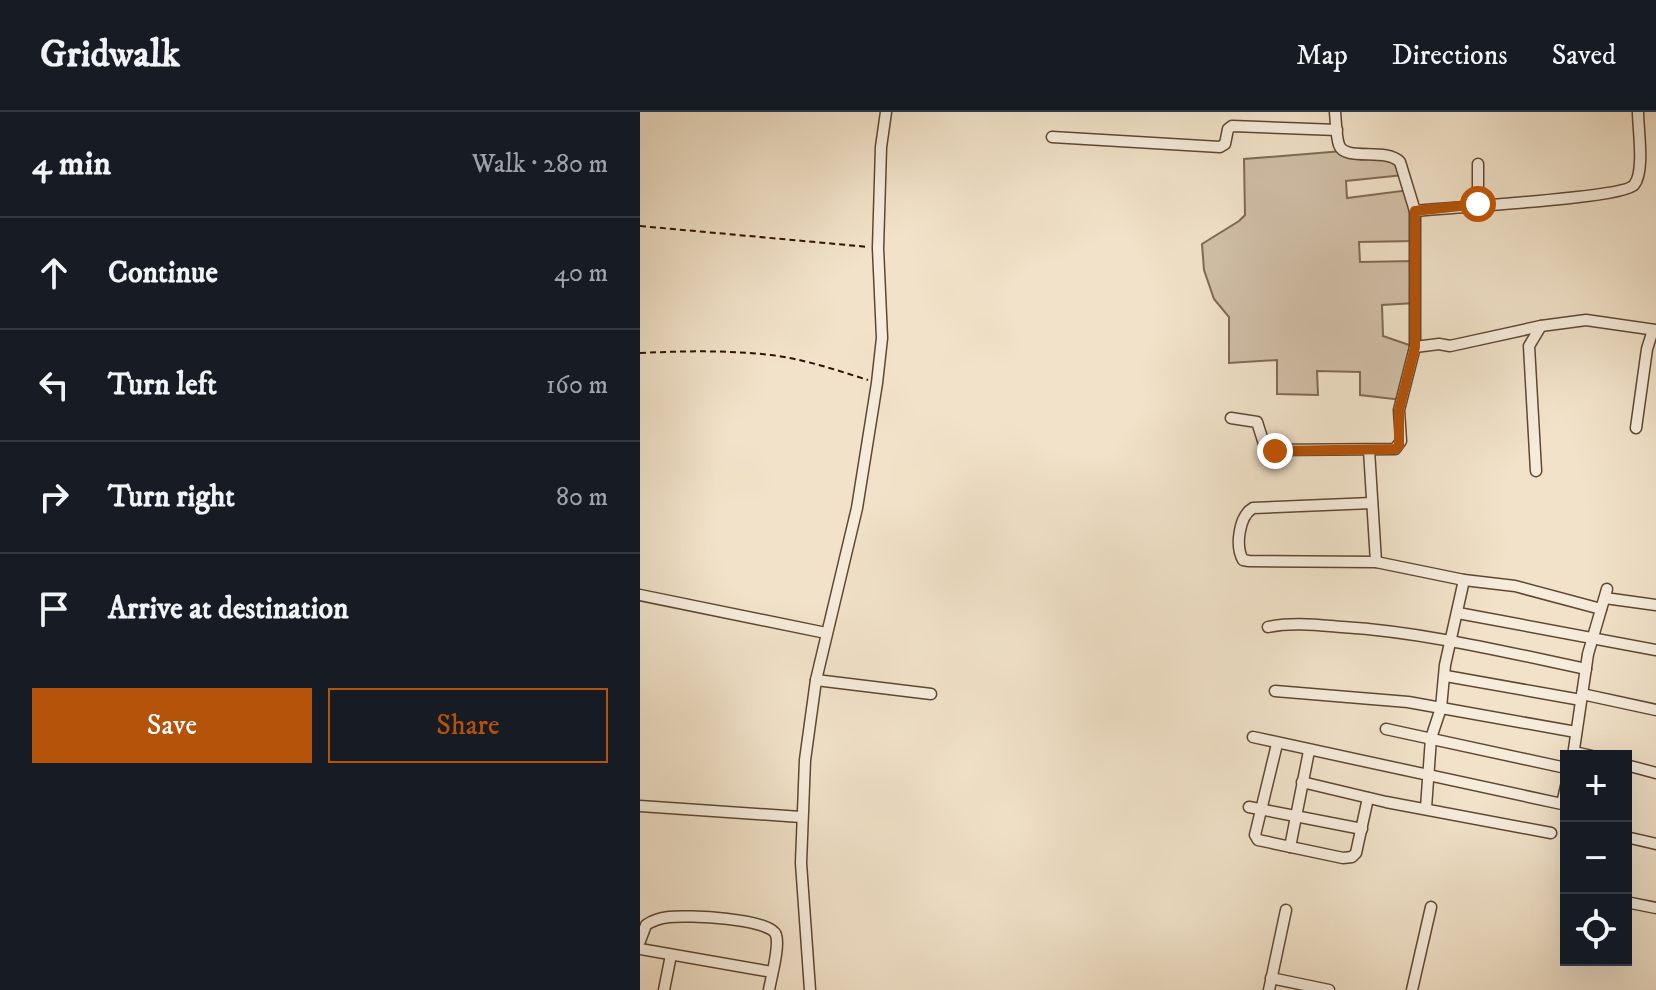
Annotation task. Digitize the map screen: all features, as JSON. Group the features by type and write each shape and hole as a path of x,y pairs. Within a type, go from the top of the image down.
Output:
{"street":[{"path":"810,990 801,863 805,760 816,680 857,508 877,383 882,338 878,248 881,147 886,112"},
{"path":"1231,418 1257,422 1265,447 1269,450 1369,450 1395,449 1399,446 1399,410 1415,347 1415,211 1400,162 1395,156 1343,151 1339,145 1335,112"},
{"path":"1415,211 1579,198 1629,189 1635,185 1640,171 1638,112"},
{"path":"1052,137 1220,147 1225,144 1228,129 1232,126 1337,130"},
{"path":"1478,164 1478,204"},
{"path":"1415,347 1450,346 1541,326 1586,320 1655,330 1647,349 1636,428"},
{"path":"1536,471 1529,346 1541,326"},
{"path":"1369,450 1376,562"},
{"path":"1372,503 1253,508 1245,514 1242,522 1239,554 1243,560 1249,561 1376,562 1464,580 1656,605"},
{"path":"1426,808 1431,738 1441,708 1445,665 1464,580"},
{"path":"640,595 826,633"},
{"path":"1574,750 1586,669 1604,599"},
{"path":"1458,613 1656,650"},
{"path":"1268,627 1359,628 1433,637 1586,669"},
{"path":"1446,676 1656,710"},
{"path":"816,680 931,694"},
{"path":"1275,691 1441,708 1576,732"},
{"path":"1386,729 1560,767"},
{"path":"1253,737 1560,804"},
{"path":"1277,744 1255,837 1343,858 1352,857 1356,853 1368,798"},
{"path":"1290,847 1309,751"},
{"path":"1632,767 1656,773"},
{"path":"1302,782 1368,798 1551,833"},
{"path":"640,806 801,817"},
{"path":"1249,807 1362,829"},
{"path":"1632,838 1656,844"},
{"path":"1632,903 1656,908"},
{"path":"1412,990 1431,907"},
{"path":"1269,990 1286,910"},
{"path":"640,941 646,925 672,917 753,922 771,928 776,934 769,990"},
{"path":"640,949 772,972"},
{"path":"664,990 671,955"},
{"path":"1271,978 1329,990"}],"path":[{"path":"640,226 878,248"},
{"path":"640,353 692,350 772,355 821,365 877,383"}],"shaded area":[{"path":"1343,151 1388,154 1404,175 1346,181 1347,198 1409,190 1415,241 1359,242 1360,262 1415,261 1415,303 1382,305 1383,336 1415,347 1402,400 1360,395 1360,372 1317,371 1318,395 1277,394 1277,360 1229,363 1229,317 1214,299 1204,270 1202,244 1245,215 1244,159"}],"route":[{"path":"1275,451 1395,449 1399,446 1399,410 1415,347 1415,211 1478,204"}]}
